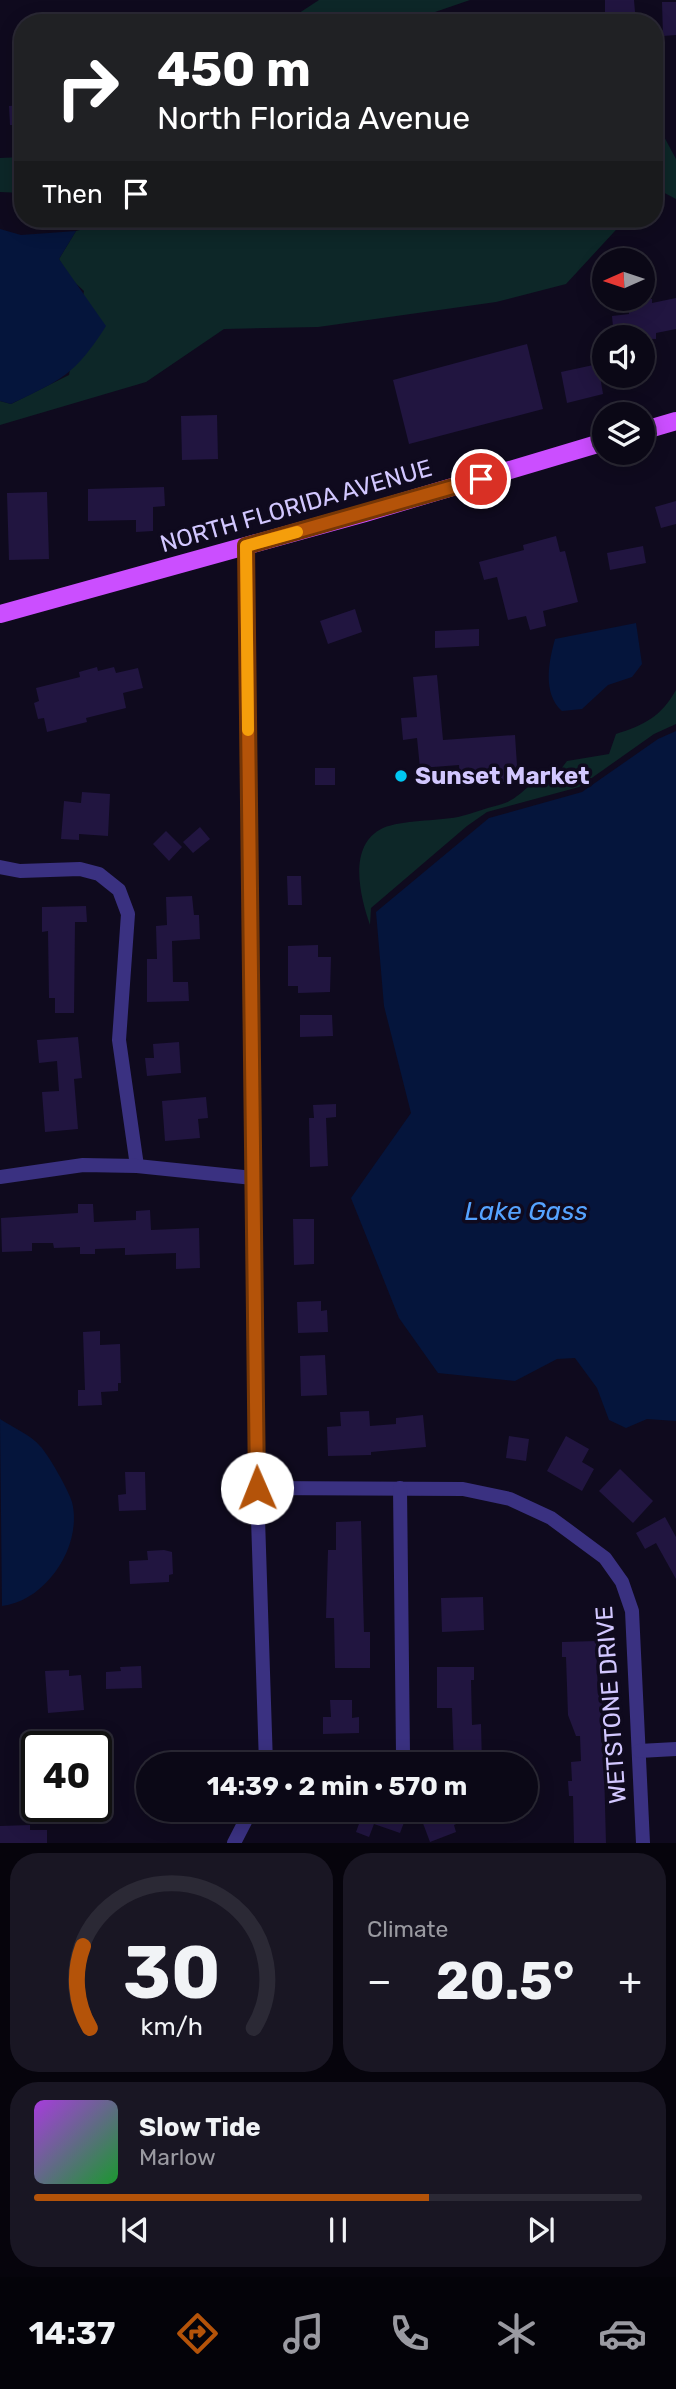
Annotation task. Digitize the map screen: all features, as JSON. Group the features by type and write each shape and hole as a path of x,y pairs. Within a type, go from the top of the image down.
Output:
{"main road":[{"path":"655,427 676,421"},
{"name":"NORTH FLORIDA AVENUE","path":"0,614 592,445"}],"street":[{"path":"246,546 257,1488 266,1752"},
{"path":"0,867 20,871 80,869 99,874 119,890 128,914 120,1040 137,1166"},
{"path":"0,1177 83,1165 137,1166 253,1178"},
{"name":"WETSTONE DRIVE","path":"257,1488 463,1489 510,1499 551,1518 605,1558 622,1583 632,1611 643,1843"},
{"path":"400,1488 403,1752"},
{"path":"639,1751 676,1749"},
{"path":"234,1843 245,1822"}],"green space":[{"path":"319,0 470,0 429,14 298,14"},
{"path":"663,135 676,159 676,199 663,192"},
{"path":"14,157 14,193 0,192 0,158"},
{"path":"88,228 618,228 599,248 592,248 592,256 566,284 496,302 318,327 224,329 146,382 0,425 0,401 11,404 69,375 84,291 70,278 59,259 76,231"},
{"path":"676,690 676,724 654,734 579,787 487,812 371,908 370,925 359,872 364,846 372,836 391,825 458,817 508,802 531,785 555,777 567,761 609,754 616,734 651,719"}],"water":[{"path":"0,229 21,235 76,231 59,259 106,326 76,366 55,382 11,404 0,401"},
{"path":"636,623 642,664 632,677 608,685 582,709 562,711 549,686 549,667 555,639"},
{"name":"Lake Gass","path":"676,731 676,1421 647,1419 626,1428 609,1420 597,1388 575,1358 557,1359 515,1381 438,1373 399,1318 351,1198 411,1113 384,1006 376,912 489,818 582,792 658,739"},
{"path":"0,1419 32,1438 44,1450 70,1497 74,1519 72,1536 58,1569 33,1594 2,1606"}],"building":[{"path":"605,0 634,0 635,12 605,14"},
{"path":"662,2 676,2 676,35 663,36"},
{"path":"9,106 14,106 14,125 10,125"},
{"path":"676,298 676,329 656,333 655,339 655,325 613,325 612,316 629,312 654,312 655,302"},
{"path":"527,344 543,409 409,444 393,380"},
{"path":"592,365 592,388 602,388 603,394 567,403 561,372"},
{"path":"217,415 218,459 182,460 181,416"},
{"path":"164,487 165,506 153,507 153,531 136,532 136,520 88,521 88,489"},
{"path":"47,492 49,559 9,560 7,493"},
{"path":"676,501 676,524 661,528 655,507"},
{"path":"556,536 560,552 565,551 578,602 543,611 546,626 530,630 526,616 508,620 497,577 484,580 479,562 524,550 523,545"},
{"path":"643,546 646,563 610,570 607,553"},
{"path":"355,609 362,632 328,644 320,621"},
{"path":"479,629 479,646 435,648 435,631"},
{"path":"97,667 98,671 114,667 116,673 138,668 143,688 123,693 126,708 47,732 44,718 38,719 34,703 39,701 36,688 80,677 79,672"},
{"path":"437,675 443,740 515,735 518,781 460,785 459,765 420,768 417,738 403,740 401,718 417,717 413,677"},
{"path":"315,768 335,768 335,785 315,785"},
{"path":"82,792 110,794 108,836 79,834 79,840 61,839 64,801 81,803"},
{"path":"200,827 210,839 193,853 183,842"},
{"path":"166,831 182,847 169,861 153,844"},
{"path":"287,876 301,876 302,905 288,905"},
{"path":"192,896 194,915 199,915 200,939 172,941 173,982 188,982 189,1001 147,1002 147,959 157,959 156,926 167,925 166,897"},
{"path":"86,906 87,922 75,922 74,1013 55,1013 55,998 49,998 48,931 42,932 42,907"},
{"path":"318,945 318,957 331,957 330,992 298,993 298,986 288,986 288,946"},
{"path":"300,1015 332,1015 333,1036 300,1037"},
{"path":"78,1037 82,1078 74,1079 78,1129 45,1132 42,1092 59,1091 57,1061 39,1063 37,1040"},
{"path":"179,1042 181,1073 147,1076 145,1058 154,1058 153,1044"},
{"path":"206,1097 208,1118 198,1119 200,1138 165,1141 162,1101"},
{"path":"336,1104 336,1117 326,1118 328,1166 310,1167 309,1118 314,1118 313,1105"},
{"path":"78,1204 93,1204 94,1222 136,1220 136,1211 150,1210 151,1230 199,1228 200,1268 176,1269 176,1253 125,1255 125,1248 95,1249 95,1254 80,1254 80,1247 54,1248 53,1243 32,1243 32,1251 2,1252 1,1218 78,1213"},
{"path":"293,1219 314,1219 314,1264 294,1265"},
{"path":"321,1301 321,1311 327,1310 328,1332 298,1333 297,1302"},
{"path":"100,1331 100,1345 120,1344 121,1383 118,1383 118,1391 101,1392 102,1405 78,1406 78,1390 85,1390 83,1332"},
{"path":"325,1355 327,1395 301,1396 300,1356"},
{"path":"369,1411 370,1426 396,1424 396,1418 423,1415 426,1447 371,1452 371,1455 328,1456 327,1427 341,1426 340,1412"},
{"path":"509,1436 529,1439 526,1461 506,1458"},
{"path":"566,1436 589,1449 582,1462 594,1469 582,1491 547,1471"},
{"path":"620,1469 653,1501 633,1523 599,1491"},
{"path":"125,1472 145,1472 146,1510 119,1511 118,1495 126,1494"},
{"path":"665,1517 676,1537 676,1579 656,1543 645,1549 636,1533"},
{"path":"361,1521 364,1632 370,1632 370,1668 335,1668 334,1618 326,1618 328,1550 336,1550 336,1522"},
{"path":"147,1551 172,1552 173,1574 169,1575 169,1582 130,1584 129,1561 148,1560"},
{"path":"483,1597 484,1630 442,1632 441,1598"},
{"path":"596,1641 598,1694 602,1694 606,1843 574,1843 573,1796 569,1796 568,1781 572,1781 571,1762 581,1761 580,1736 576,1736 568,1715 566,1657 562,1657 562,1642"},
{"path":"141,1666 142,1688 106,1689 106,1672 121,1671 120,1667"},
{"path":"437,1667 474,1667 474,1680 471,1680 472,1725 481,1724 482,1752 454,1752 452,1708 437,1708"},
{"path":"69,1670 69,1676 81,1675 84,1710 48,1713 45,1671"},
{"path":"330,1700 352,1700 352,1718 359,1717 359,1733 323,1734 323,1717 331,1717"},
{"path":"360,1822 404,1822 400,1833 374,1824 369,1837 356,1832"},
{"path":"422,1822 461,1822 454,1825 456,1832 430,1842"},
{"path":"30,1825 30,1830 47,1830 47,1843 0,1843 0,1826"}],"slow traffic":[{"path":"248,730 246,546 297,532"}],"place":[{"name":"Sunset Market","path":"401,776"}],"route":[{"path":"257,1488 246,546 481,479"}]}
